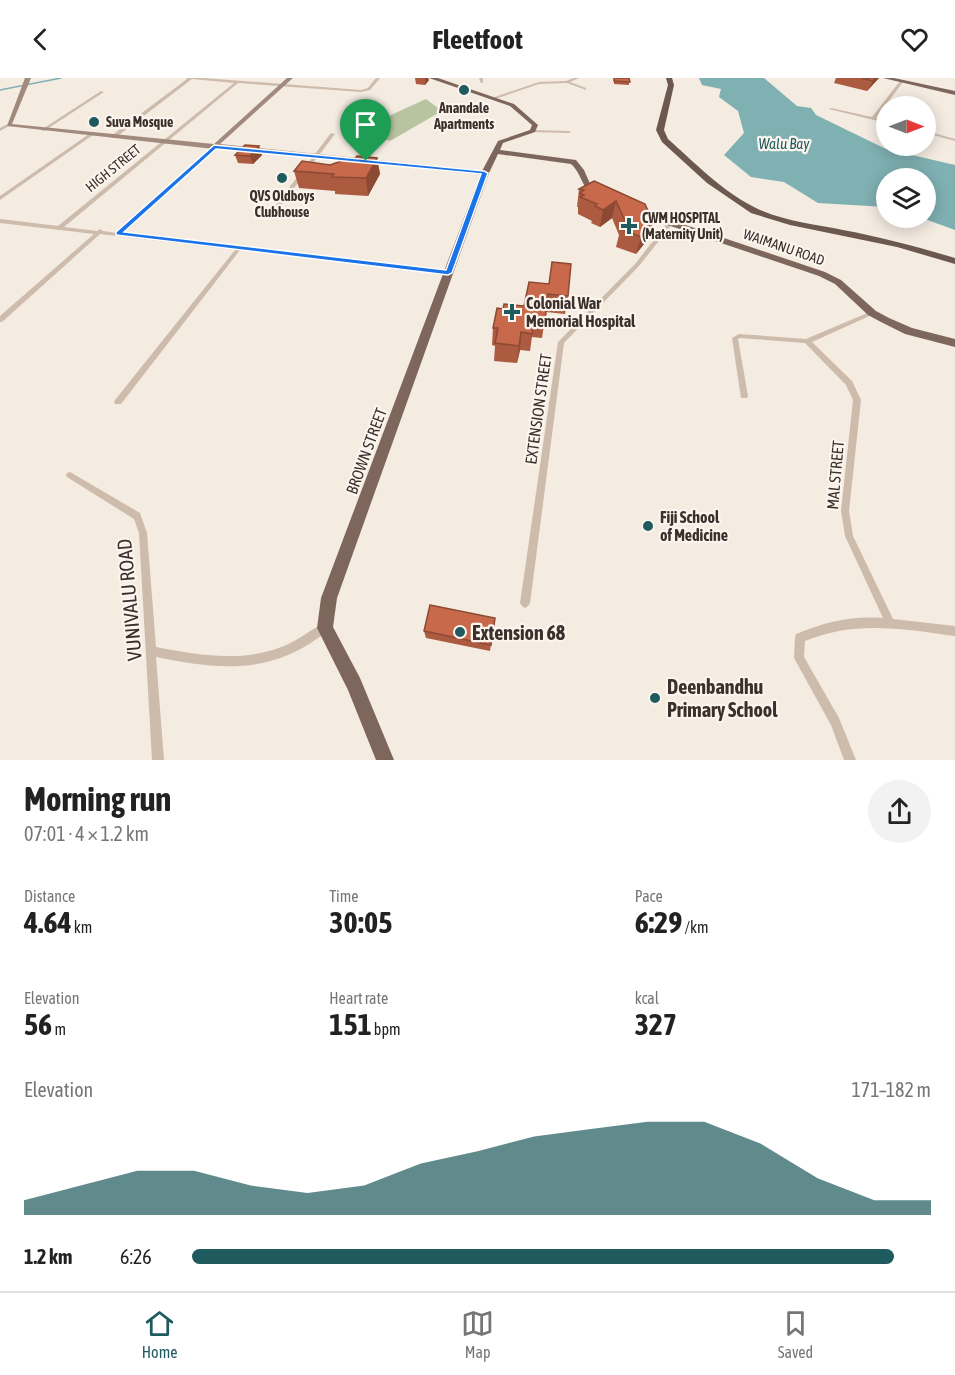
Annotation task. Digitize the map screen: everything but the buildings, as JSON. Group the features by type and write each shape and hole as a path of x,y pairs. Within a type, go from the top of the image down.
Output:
{"highway":[{"path":"669,78 671,85 660,130 665,140 710,181 738,202 770,217 890,242 955,261"}],"main road":[{"path":"214,147 290,78"},
{"path":"432,78 467,92 512,105 535,125 533,131 500,142 495,152 573,162 580,168 585,186 592,193 606,200"},
{"path":"886,78 955,93"},
{"path":"27,80 9,125 484,173"},
{"path":"509,94 512,105"},
{"name":"BROWN STREET","path":"325,628 329,598 484,173 495,152"},
{"name":"WAIMANU ROAD","path":"628,208 822,274 853,294 872,313 909,331 955,343"},
{"path":"325,628 367,713 385,760"}],"street":[{"path":"113,137 190,78 361,92 369,89 378,78"},
{"path":"496,99 539,83 567,82 577,78"},
{"name":"HIGH STREET","path":"60,227 237,82"},
{"path":"567,82 585,89"},
{"path":"873,119 902,82"},
{"path":"43,130 102,92"},
{"path":"831,109 876,120"},
{"path":"0,130 9,125"},
{"path":"533,131 569,132"},
{"path":"277,207 333,134"},
{"path":"0,198 91,135"},
{"path":"936,135 955,140"},
{"path":"119,234 214,147"},
{"path":"0,221 448,273"},
{"name":"EXTENSION STREET","path":"525,603 561,342 637,265 670,223"},
{"path":"0,320 100,231"},
{"path":"118,402 239,248"},
{"path":"744,396 735,338 743,334 807,340 872,313"},
{"name":"MAL STREET","path":"807,340 849,383 857,400 844,511 849,536 890,622"},
{"name":"VUNIVALU ROAD","path":"70,475 137,516 143,533 158,760"},
{"path":"850,760 835,722 799,658 800,638 814,631 846,622 890,622 955,631"},
{"path":"152,651 182,657 239,662 285,651 325,628"}],"green space":[{"path":"426,99 442,111 390,141 358,130"}],"water":[{"name":"Walu Bay","path":"699,78 764,78 797,106 811,108 816,115 876,144 876,156 916,156 955,165 955,230 936,223 936,168 876,168 876,206 818,203 784,182 751,177 724,155 744,133 738,111 719,97 721,89 702,85"}],"waterway":[{"path":"0,90 61,78"}],"place":[{"name":"Anandale Apartments","path":"464,90"},
{"name":"Suva Mosque","path":"94,122"},
{"name":"QVS Oldboys Clubhouse","path":"282,178"},
{"name":"CWM HOSPITAL (Maternity Unit)","path":"629,226"},
{"name":"Colonial War Memorial Hospital","path":"512,312"},
{"name":"Fiji School of Medicine","path":"648,526"},
{"name":"Extension 68","path":"460,632"},
{"name":"Deenbandhu Primary School","path":"655,698"}],"route":[{"path":"214,147 366,161 484,173 469,221 448,273 119,234 214,147"}]}
